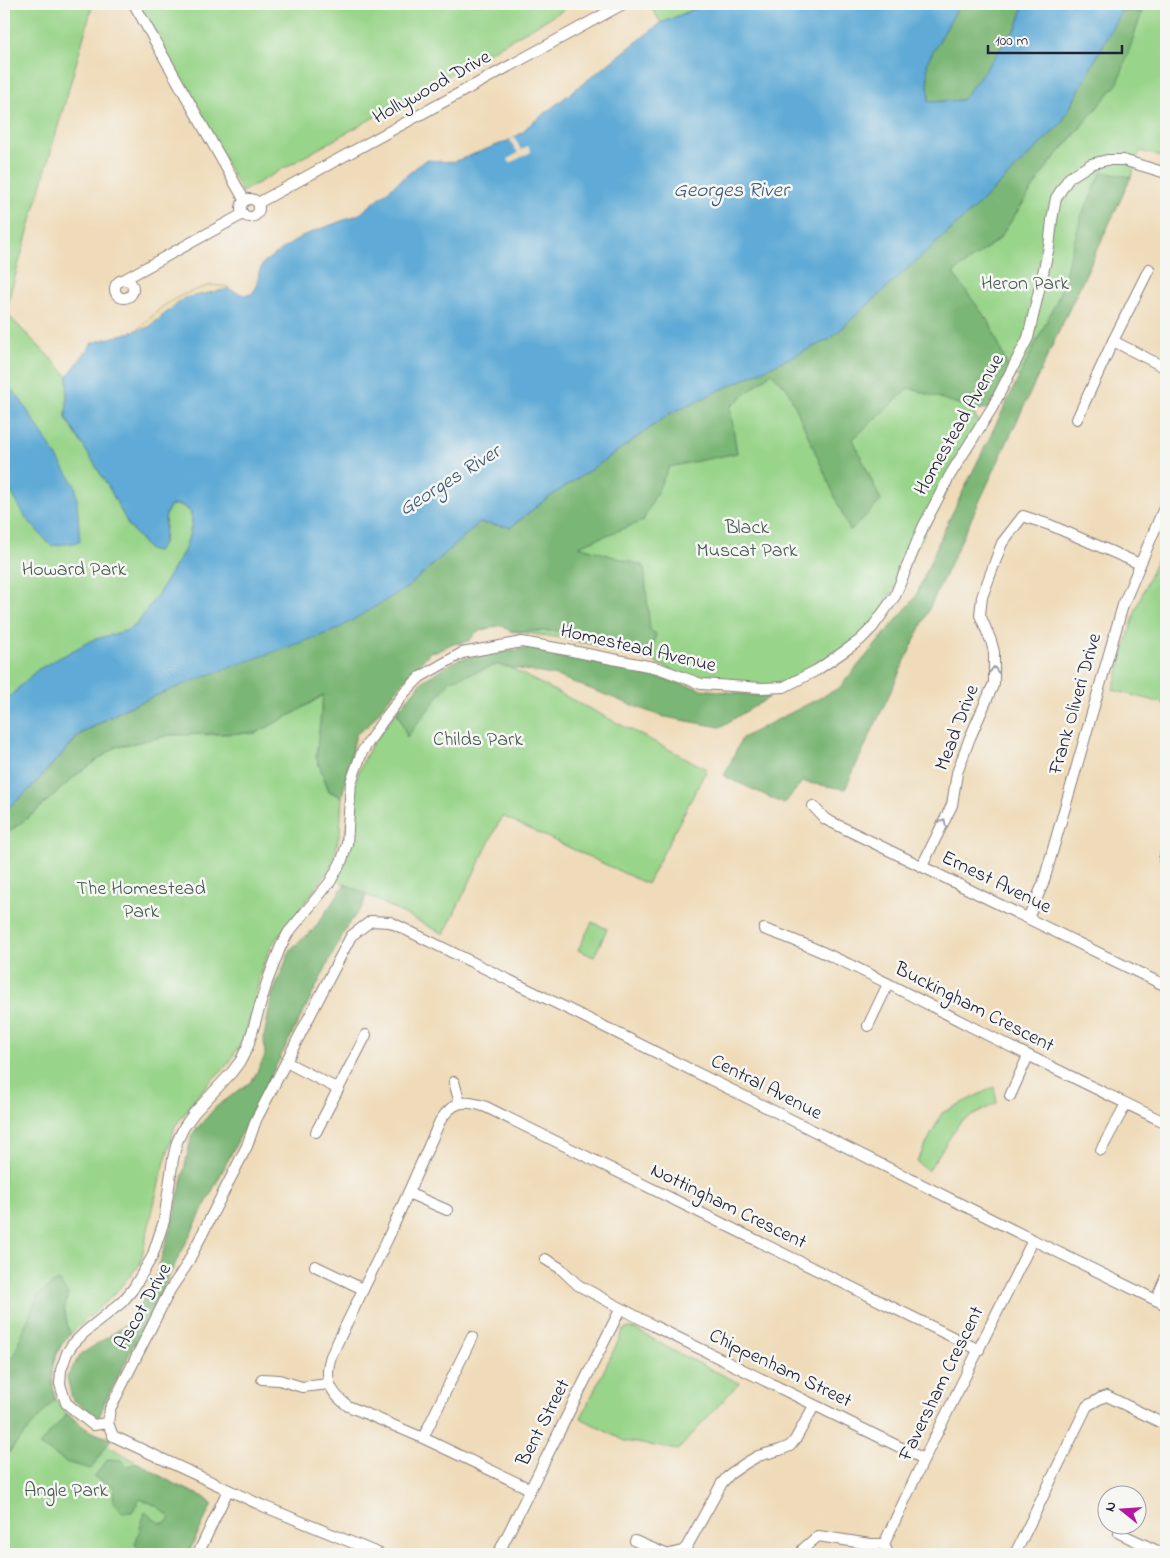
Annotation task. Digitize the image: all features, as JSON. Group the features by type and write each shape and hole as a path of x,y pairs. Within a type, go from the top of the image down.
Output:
{"street":[{"path":"134,4 245,201"},
{"name":"Hollywood Drive","path":"258,203 623,4"},
{"name":"Homestead Avenue","path":"108,1423 93,1425 66,1403 60,1384 61,1370 66,1353 85,1332 122,1302 133,1289 152,1258 164,1221 177,1142 194,1112 241,1060 248,1046 267,982 280,948 288,933 330,882 342,860 347,844 351,782 362,752 405,692 420,677 462,653 522,642 658,668 701,684 762,688 784,687 817,670 860,640 872,628 895,596 922,527 950,475 992,408 1028,338 1049,247 1056,198 1068,178 1091,164 1107,160 1123,160 1166,173"},
{"path":"250,199 258,203 259,212 254,216 248,217 243,214 241,208 245,201 250,199"},
{"path":"125,279 243,214"},
{"path":"1077,419 1149,269"},
{"path":"1113,341 1166,368"},
{"name":"Frank Oliveri Drive","path":"1028,918 1043,884 1122,605 1166,503"},
{"name":"Mead Drive","path":"922,866 952,804 956,773 994,683 994,652 980,615 982,597 1002,543 1023,516 1050,525 1140,564"},
{"name":"Ernest Avenue","path":"813,806 825,819 1166,986"},
{"path":"1166,851 1164,860 1166,864"},
{"name":"Central Avenue","path":"351,936 371,921 390,922 1166,1305"},
{"name":"Buckingham Crescent","path":"764,929 796,940 888,984 1028,1056 1166,1123"},
{"name":"Ascot Drive","path":"108,1423 110,1409 170,1290 186,1266 247,1146 256,1120 351,936"},
{"path":"868,1026 888,984"},
{"path":"316,1132 366,1035"},
{"path":"1010,1096 1028,1056"},
{"path":"286,1062 338,1089"},
{"path":"454,1082 460,1103 452,1106 440,1121 364,1289 331,1356 328,1365 329,1384 339,1399 348,1406 423,1438 530,1489"},
{"name":"Nottingham Crescent","path":"460,1103 467,1102 486,1107 979,1350"},
{"path":"1101,1150 1126,1104"},
{"path":"408,1193 447,1210"},
{"name":"Faversham Crescent","path":"884,1544 1033,1240"},
{"name":"Chippenham Street","path":"544,1259 560,1268 578,1285 654,1326 924,1459"},
{"path":"315,1266 364,1289"},
{"path":"1156,1300 1166,1278"},
{"name":"Bent Street","path":"498,1554 622,1308"},
{"path":"423,1438 472,1337"},
{"path":"262,1379 279,1380 302,1387 329,1384"},
{"path":"1015,1554 1087,1406 1107,1396 1166,1425"},
{"path":"635,1541 668,1554 682,1551 686,1548 722,1483 730,1474 758,1456 790,1446 814,1406"},
{"path":"108,1423 114,1436 228,1490 380,1554"},
{"path":"198,1554 228,1490"},
{"path":"801,1554 803,1549 818,1536 870,1544 884,1544 888,1554"},
{"path":"1125,1536 1164,1554"}],"green space":[{"name":"Howard Park","path":"4,4 93,4 5,312 68,376 66,418 108,486 129,526 149,550 164,542 166,512 172,505 180,505 188,509 192,522 185,549 160,591 137,624 126,631 109,635 37,670 4,702"},
{"path":"138,4 574,4 242,192"},
{"path":"649,4 706,4 661,23"},
{"path":"960,4 1024,4 1017,27 962,100 929,102 927,62"},
{"name":"Heron Park","path":"1123,4 1166,4 1166,158 1140,151 1131,177 1034,384 1010,373 953,273 999,239 1049,164 1080,129 1141,12 1121,11"},
{"path":"1121,11 1142,12 1118,83 1049,164 999,239 953,273 991,325 1010,373 992,408 976,410 909,388 853,439 881,501 850,531 787,388 771,373 730,407 737,453 669,467 643,521 579,546 644,566 650,630 656,634 651,655 646,658 602,648 586,641 582,643 564,635 561,631 510,631 501,625 476,632 470,640 462,643 451,644 436,652 431,651 387,701 368,726 356,734 342,797 329,791 316,757 323,695 256,733 170,735 116,747 76,775 33,814 4,835 4,810 29,790 81,734 124,709 408,587 479,523 511,527 545,500 671,413 830,339 977,206 1061,124"},
{"path":"1102,172 1131,177 845,789 802,782 784,804 724,776 742,738 839,688 915,598 943,532 1059,296 1081,217"},
{"name":"Black Muscat Park","path":"910,267 980,427 872,628 784,687 701,684 646,658 570,639 510,631 511,527 545,500 830,339"},
{"path":"1166,537 1166,704 1113,690 1136,609"},
{"path":"529,648 576,656 701,689 770,697 720,727 660,716 557,676 497,665 451,680 407,737 397,711 424,680 459,659"},
{"name":"Childs Park","path":"485,655 707,769 647,884 502,816 444,934 337,880 354,787 359,770 372,744 424,680"},
{"name":"The Homestead Park","path":"324,695 316,757 329,791 342,797 340,832 332,865 271,946 260,973 245,1036 229,1063 204,1088 175,1126 160,1179 140,1264 114,1294 63,1341 53,1364 51,1377 55,1399 67,1414 107,1445 176,1485 204,1497 212,1504 188,1554 4,1554 4,835 33,814 76,775 116,747 170,735 256,733"},
{"path":"345,884 366,894 363,906 347,926 99,1417 96,1416 72,1399 67,1377 80,1355 126,1325 153,1285 173,1220 192,1134 216,1107 252,1081 265,1056 264,1037 272,995 291,949 314,929"},
{"path":"592,922 607,929 594,957 578,950"},
{"path":"994,1087 997,1103 960,1122 928,1171 917,1162 942,1113"},
{"path":"58,1280 68,1294 64,1310 70,1335 58,1350 53,1365 55,1399 4,1458 4,1360 15,1355 38,1295"},
{"path":"630,1328 739,1383 678,1450 624,1441 581,1418 622,1333 625,1329"},
{"path":"67,1414 89,1431 111,1439 91,1469 68,1463 39,1445"},
{"path":"108,1459 121,1460 127,1466 138,1463 176,1485 204,1497 212,1504 188,1554 144,1554 135,1545 145,1512 159,1523 166,1523 170,1517 156,1506 140,1499 132,1512 122,1513 113,1502 114,1487 94,1477"}],"sand":[{"path":"211,285 228,287 228,289 196,301 147,336 132,332 142,326 170,301"}],"water":[{"name":"Georges River","path":"706,4 960,4 927,62 929,102 962,100 1017,27 1024,4 1123,4 1061,124 977,206 830,339 671,413 545,500 511,527 479,523 408,587 336,630 192,681 124,709 80,734 29,790 4,810 4,702 37,670 92,640 126,631 137,624 160,591 185,549 192,522 188,509 180,505 172,505 166,515 161,546 156,552 149,550 129,526 108,486 66,418 68,376 92,343 149,327 184,298 228,289 244,295 252,294 257,286 259,272 264,262 302,236 360,214 425,160 453,162 510,140 523,132 661,23"},
{"path":"4,383 18,396 76,487 80,542 51,546 26,518 9,488 4,484"}],"pier":[{"path":"514,137 521,150 528,146 531,152 510,163 508,159 518,153 510,140"}],"park label":[{"name":"Angle Park","path":"66,1491"}]}
